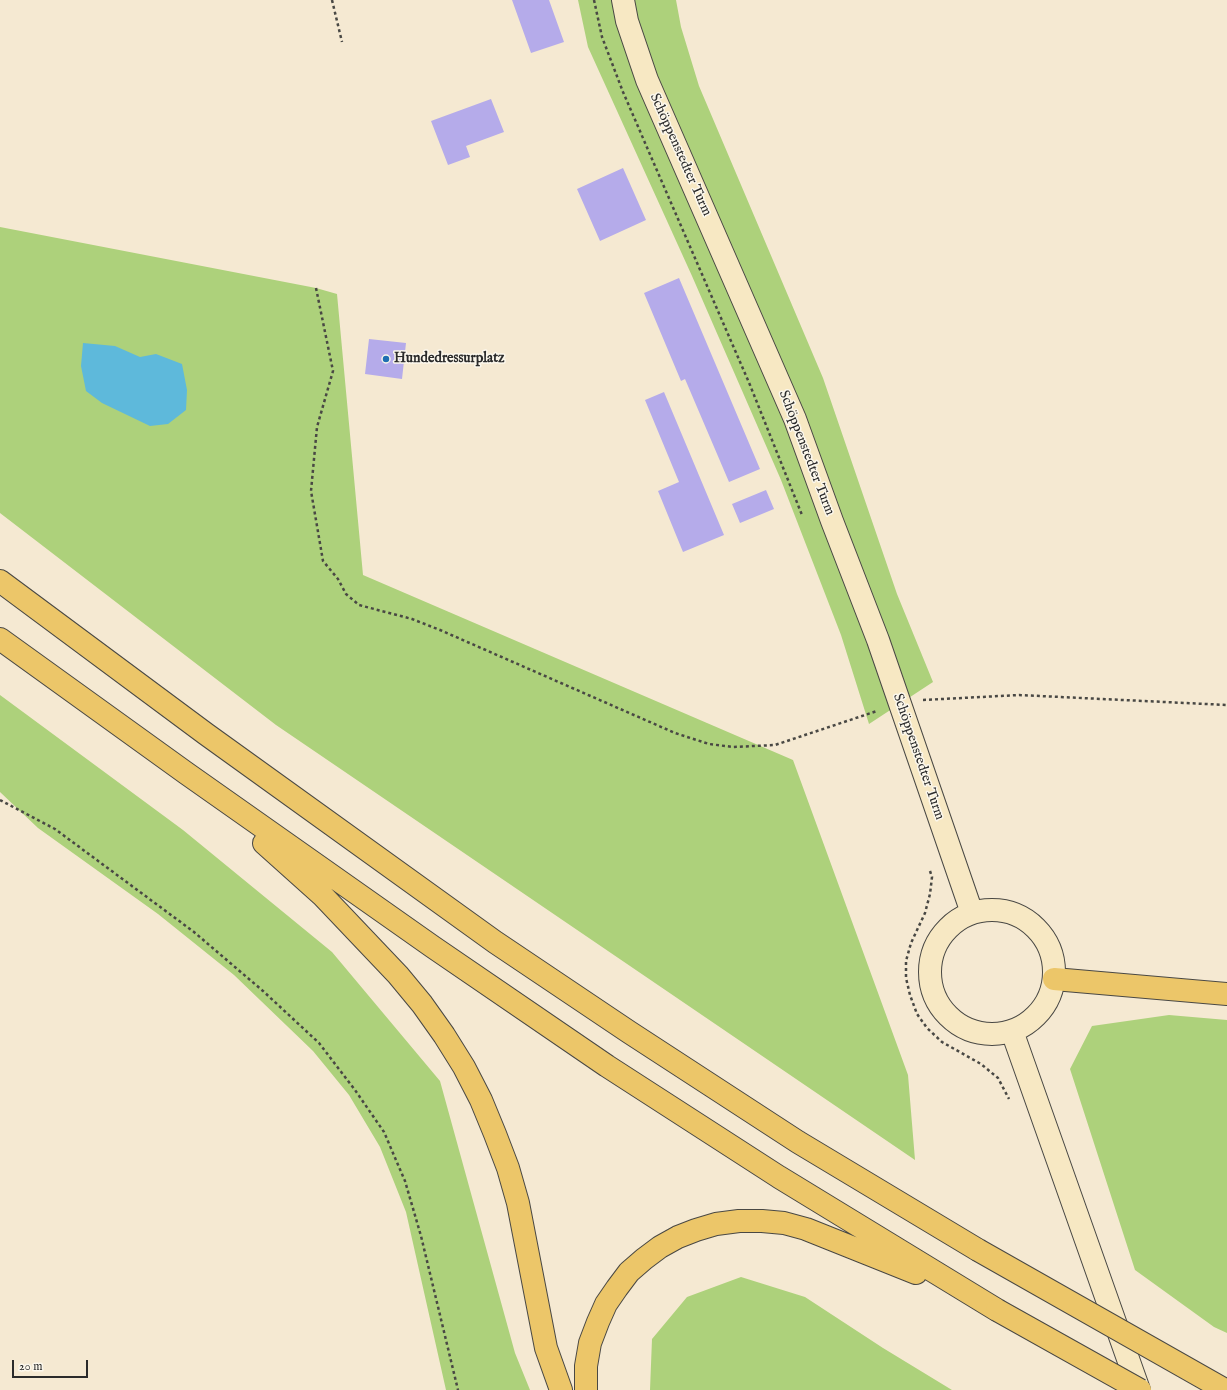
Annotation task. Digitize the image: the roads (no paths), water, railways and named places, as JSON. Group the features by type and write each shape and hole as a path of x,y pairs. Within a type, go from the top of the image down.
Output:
{"highway":[{"path":"0,581 206,734 495,942 629,1032 798,1142 978,1250 1226,1390"},
{"path":"0,639 186,773 433,947 607,1066 780,1177 971,1295 1140,1390"},
{"path":"186,773 322,895 372,947 422,1004 460,1061 481,1100 496,1134 508,1168 518,1203 546,1348 561,1390"},
{"path":"1054,979 1227,994"},
{"path":"586,1390 586,1366 590,1343 606,1304 617,1288 639,1263 660,1247 678,1237 716,1224 739,1221 762,1221 784,1223 806,1229 971,1295"}],"main road":[{"name":"Schöppenstedter Turm","path":"623,0 627,22 647,80 795,419 832,521 878,640 972,913"},
{"path":"986,910 999,910 1013,914 1036,928 1048,946 1053,965 1054,979 1050,993 1036,1016 1024,1025 1012,1031 997,1034 982,1034 961,1026 943,1012 935,999 930,984 929,970 937,941 946,929 958,919 972,913 986,910"},
{"path":"1012,1031 1140,1390"}],"water":[{"path":"83,343 115,346 140,357 156,354 182,364 187,390 186,410 168,424 150,426 102,403 86,391 81,366"}],"place":[{"name":"Hundedressurplatz","path":"386,359"}]}
